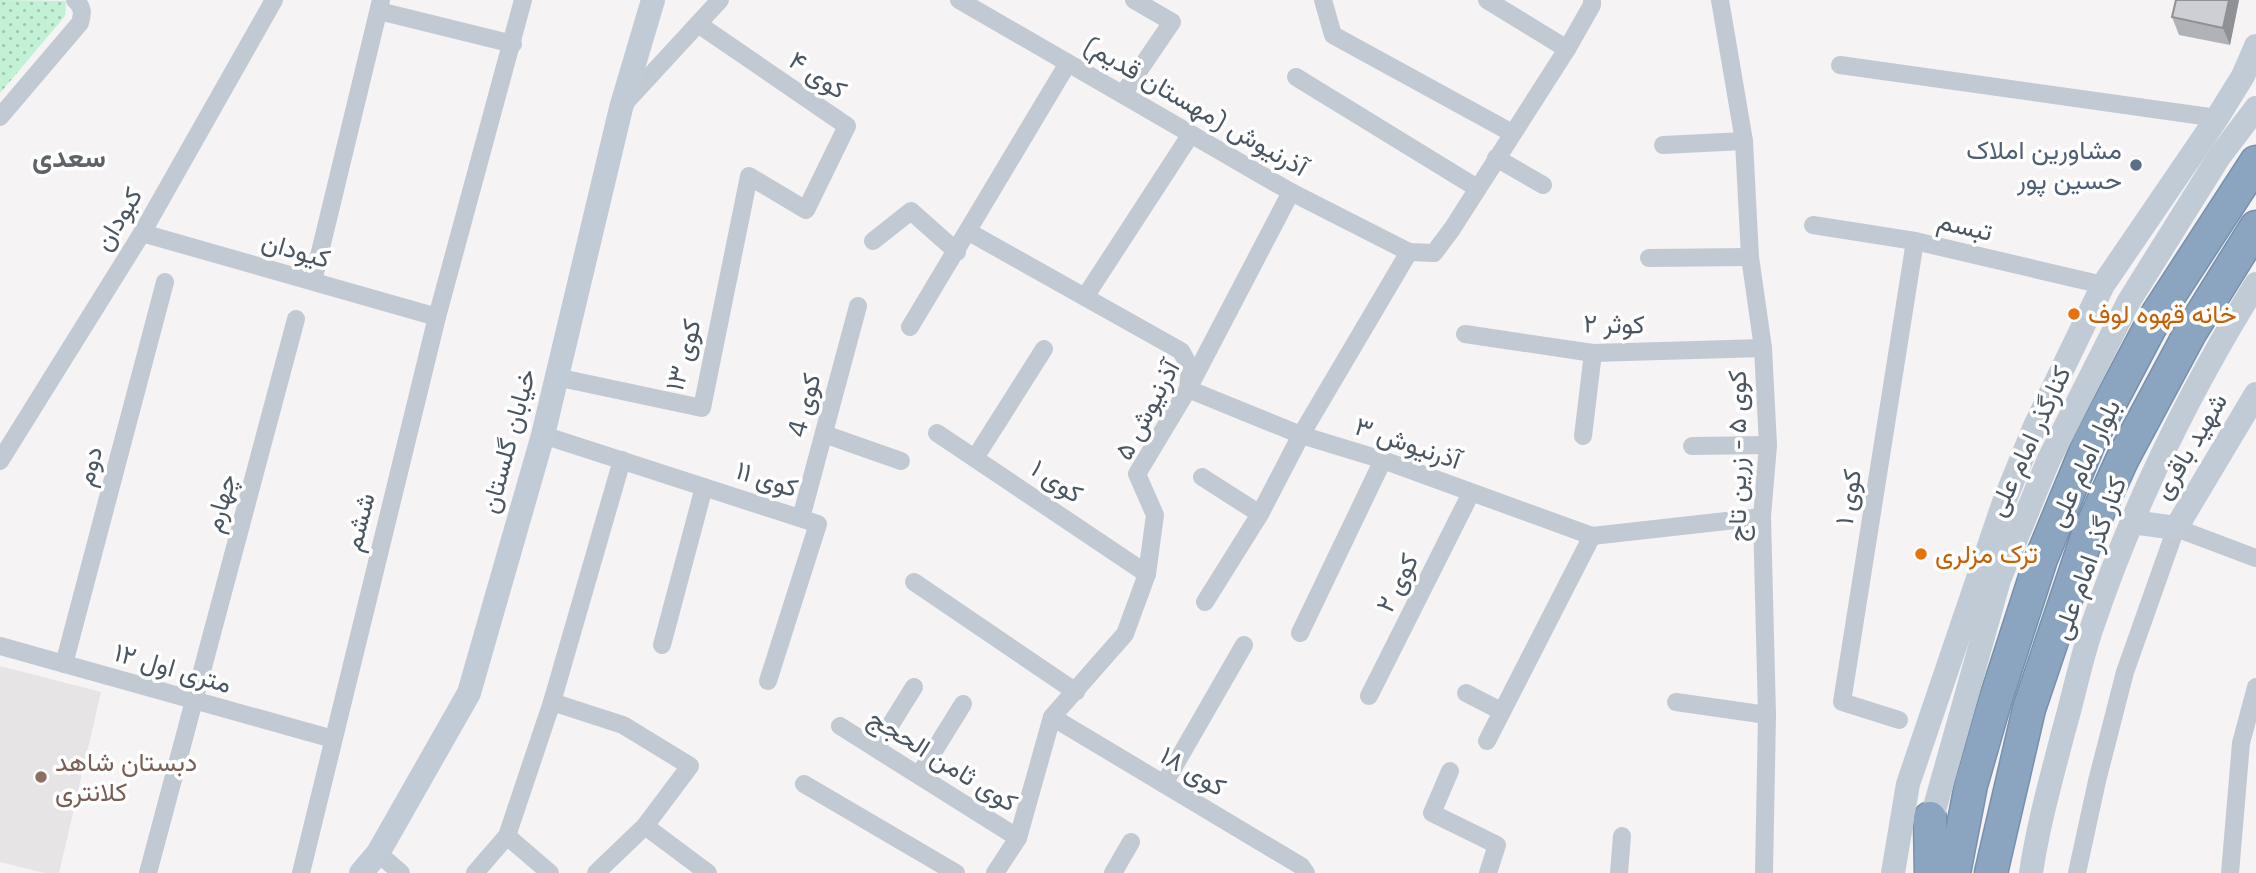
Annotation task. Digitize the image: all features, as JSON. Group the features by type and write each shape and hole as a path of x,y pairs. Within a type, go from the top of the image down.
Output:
{"highway":[{"name":"بلوار امام علی","path":"1954,873 1971,785 1996,698 2041,559 2089,443 2156,316 2256,162"},
{"name":"بلوار امام علی","path":"1991,873 2029,709 2087,537 2122,460 2190,334 2256,227"},
{"path":"1930,818 1931,873"}],"street":[{"path":"0,117 80,23 83,14 75,0"},
{"name":"کبودان","path":"0,461 142,233 274,0"},
{"path":"437,317 523,0"},
{"name":"خیابان گلستان","path":"361,873 379,853 469,692 543,435 621,108 653,0"},
{"path":"621,108 720,0"},
{"name":"آذرنیوش (مهستان قدیم)","path":"959,0 1291,192 1409,252"},
{"path":"1123,94 1172,22 1134,0"},
{"path":"1323,0 1333,35 1512,133"},
{"path":"1488,0 1567,50"},
{"path":"1205,603 1260,514 1301,435 1409,252 1434,253 1452,229 1567,50 1592,5 1592,0"},
{"name":"کوی ۵ - زرین تاج","path":"1720,0 1744,141 1750,257 1763,348 1768,445 1762,517 1767,715 1763,873"},
{"path":"313,281 380,6 513,44"},
{"name":"کوی ۴","path":"698,24 847,126 806,210 750,176"},
{"path":"1893,873 1908,784 2004,502 2051,391 2103,285 2217,118 2243,76 2256,46"},
{"path":"910,327 1068,63"},
{"path":"1839,65 2217,118"},
{"path":"1296,77 1477,188"},
{"name":"کنارگذر امام علی","path":"1920,873 1930,818 1999,580 2053,449 2129,301 2219,157 2256,108"},
{"path":"1085,297 1192,134"},
{"path":"1663,145 1744,141"},
{"path":"1496,158 1543,185"},
{"name":"کوی ۱۳","path":"556,377 702,408 750,176"},
{"name":"آذرنیوش ۵","path":"1052,717 1125,634 1147,574 1155,515 1137,474 1188,389 1291,192"},
{"path":"873,242 911,211 957,252"},
{"name":"تبسم","path":"1813,225 1915,241 2103,285"},
{"path":"969,232 1181,351 1190,367 1188,389"},
{"name":"کیودان","path":"142,233 437,317"},
{"name":"کوی ۱","path":"1899,720 1842,702 1915,241"},
{"path":"1649,258 1750,257"},
{"name":"دوم","path":"64,664 165,282"},
{"name":"کنار گذر امام علی","path":"2031,873 2038,828 2091,631 2132,522 2152,473 2217,346 2256,284"},
{"name":"کوی 4","path":"801,518 858,306"},
{"name":"ششم","path":"300,873 437,317"},
{"name":"چهارم","path":"148,873 296,319"},
{"name":"کوثر ۲","path":"1465,334 1593,353 1763,348"},
{"path":"975,458 1044,349"},
{"path":"1583,436 1593,353"},
{"name":"آذرنیوش ۳","path":"1188,389 1301,435 1383,460 1592,536 1762,517"},
{"path":"2004,502 2053,449 2051,391"},
{"name":"شهید باقری","path":"2132,522 2176,528 2256,394"},
{"name":"کوی ۱","path":"937,433 1147,574"},
{"path":"824,434 901,461"},
{"name":"کوی ۱۱","path":"543,435 818,524 768,681"},
{"path":"1692,446 1768,445"},
{"path":"475,873 507,836 552,702 622,460"},
{"path":"1300,633 1383,460"},
{"path":"1202,477 1260,514"},
{"path":"662,645 704,487"},
{"name":"کوی ۲","path":"1369,696 1471,493"},
{"path":"2077,873 2125,672 2176,528 2256,558"},
{"path":"1487,741 1592,536"},
{"path":"914,582 1076,692"},
{"path":"1164,784 1244,645"},
{"name":"۱۲ متری اول","path":"0,646 333,739"},
{"path":"876,748 914,687"},
{"path":"2230,873 2241,743 2256,687"},
{"path":"1466,693 1501,711"},
{"path":"552,702 623,724 690,766 645,827 596,873"},
{"path":"1676,702 1767,715"},
{"path":"919,775 963,704"},
{"path":"995,873 1018,838 1052,717"},
{"name":"کوی ۱۸","path":"1052,717 1301,866 1306,873"},
{"name":"کوی ثامن الحجج","path":"840,726 1018,838"},
{"path":"1450,771 1432,813 1497,845 1488,873"},
{"path":"804,784 956,873"},
{"path":"645,827 708,873"},
{"path":"507,836 550,873"},
{"path":"1619,873 1622,836"},
{"path":"1113,873 1131,842"},
{"path":"379,853 401,873"}],"shaded area":[{"name":"دبستان شاهد کلانتری","path":"0,666 101,692 59,873 44,873 0,862"}],"green space":[{"path":"0,0 66,1 65,16 0,93"}],"building":[{"path":"2176,0 2229,0 2223,28 2172,17"}],"place":[{"name":"مشاورین املاک حسین پور","path":"2136,165"},
{"name":"خانه قهوه لوف","path":"2074,314"},
{"name":"ترک مزلری","path":"1921,554"},
{"name":"دبستان شاهد کلانتری","path":"41,777"}],"district":[{"name":"سعدی","path":"69,157"}]}
